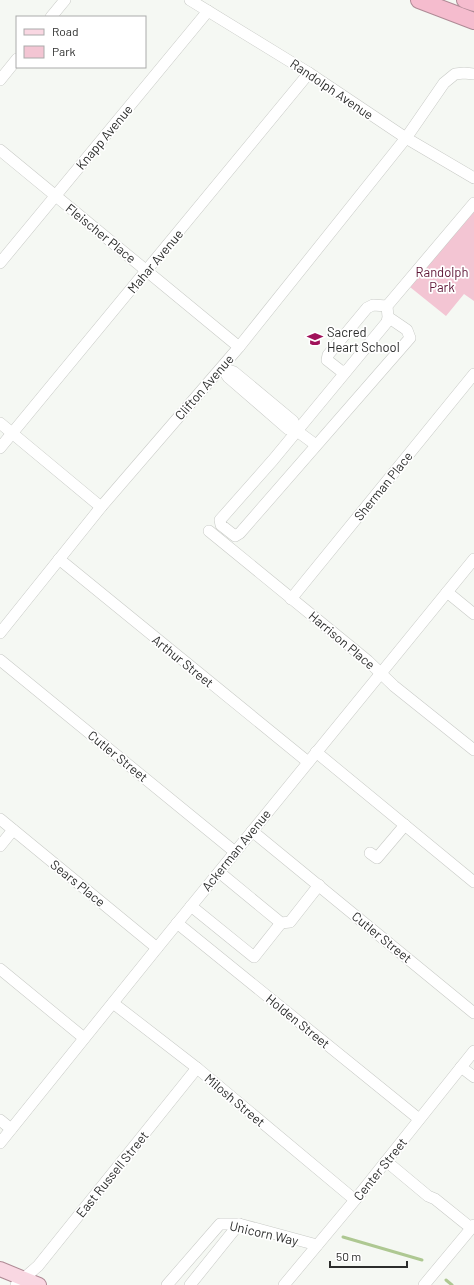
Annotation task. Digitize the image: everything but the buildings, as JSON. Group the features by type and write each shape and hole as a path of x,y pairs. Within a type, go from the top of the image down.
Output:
{"highway":[{"path":"419,0 474,21"},
{"path":"465,0 474,4"}],"main road":[{"path":"0,1269 20,1282 39,1285"}],"street":[{"path":"52,16 65,0"},
{"name":"Randolph Avenue","path":"190,0 309,73 406,138 474,178"},
{"name":"Knapp Avenue","path":"0,263 208,11"},
{"path":"0,80 16,60"},
{"name":"Mahar Avenue","path":"0,448 309,73"},
{"name":"Clifton Avenue","path":"0,633 101,507 222,368 406,138 444,83 455,74 474,74"},
{"name":"Fleischer Place","path":"0,150 238,347"},
{"path":"346,371 341,371 328,360 328,356 368,308 373,306 387,311 407,330 410,338 240,533 236,536 221,525 220,520 274,460 387,322 387,311 405,283 474,203"},
{"path":"222,368 234,372 293,421 297,431 316,445"},
{"name":"Sherman Place","path":"291,598 474,374"},
{"path":"0,423 101,507"},
{"name":"Harrison Place","path":"209,531 368,661 394,686 474,750"},
{"name":"Arthur Street","path":"58,559 308,762"},
{"name":"Ackerman Avenue","path":"0,1143 177,923 474,559"},
{"path":"447,592 474,614"},
{"name":"Cutler Street","path":"0,660 235,852"},
{"path":"316,752 474,882"},
{"name":"Sears Place","path":"0,819 157,948"},
{"path":"370,853 377,858 405,825"},
{"path":"0,846 13,830"},
{"name":"Cutler Street","path":"252,831 474,1013"},
{"path":"219,872 281,923"},
{"path":"191,906 254,957 281,923 290,922 319,886"},
{"name":"Holden Street","path":"177,923 419,1120"},
{"path":"0,969 84,1038"},
{"name":"Milosh Street","path":"113,1003 197,1068 354,1200"},
{"name":"Center Street","path":"284,1285 474,1051"},
{"path":"461,1067 474,1077"},
{"name":"East Russell Street","path":"20,1282 38,1266 197,1068"},
{"path":"0,1120 11,1129"},
{"path":"386,1161 428,1196 435,1198 473,1227 424,1285"},
{"name":"Unicorn Way","path":"167,1285 220,1224 239,1224 317,1245"},
{"path":"190,1285 239,1224"}],"green space":[{"name":"Randolph Park","path":"474,203 474,301 464,294 446,316 405,283"}],"waterway":[{"path":"343,1237 422,1260"},
{"path":"446,1280 452,1285"}],"place":[{"name":"Sacred Heart School","path":"315,339"}]}
